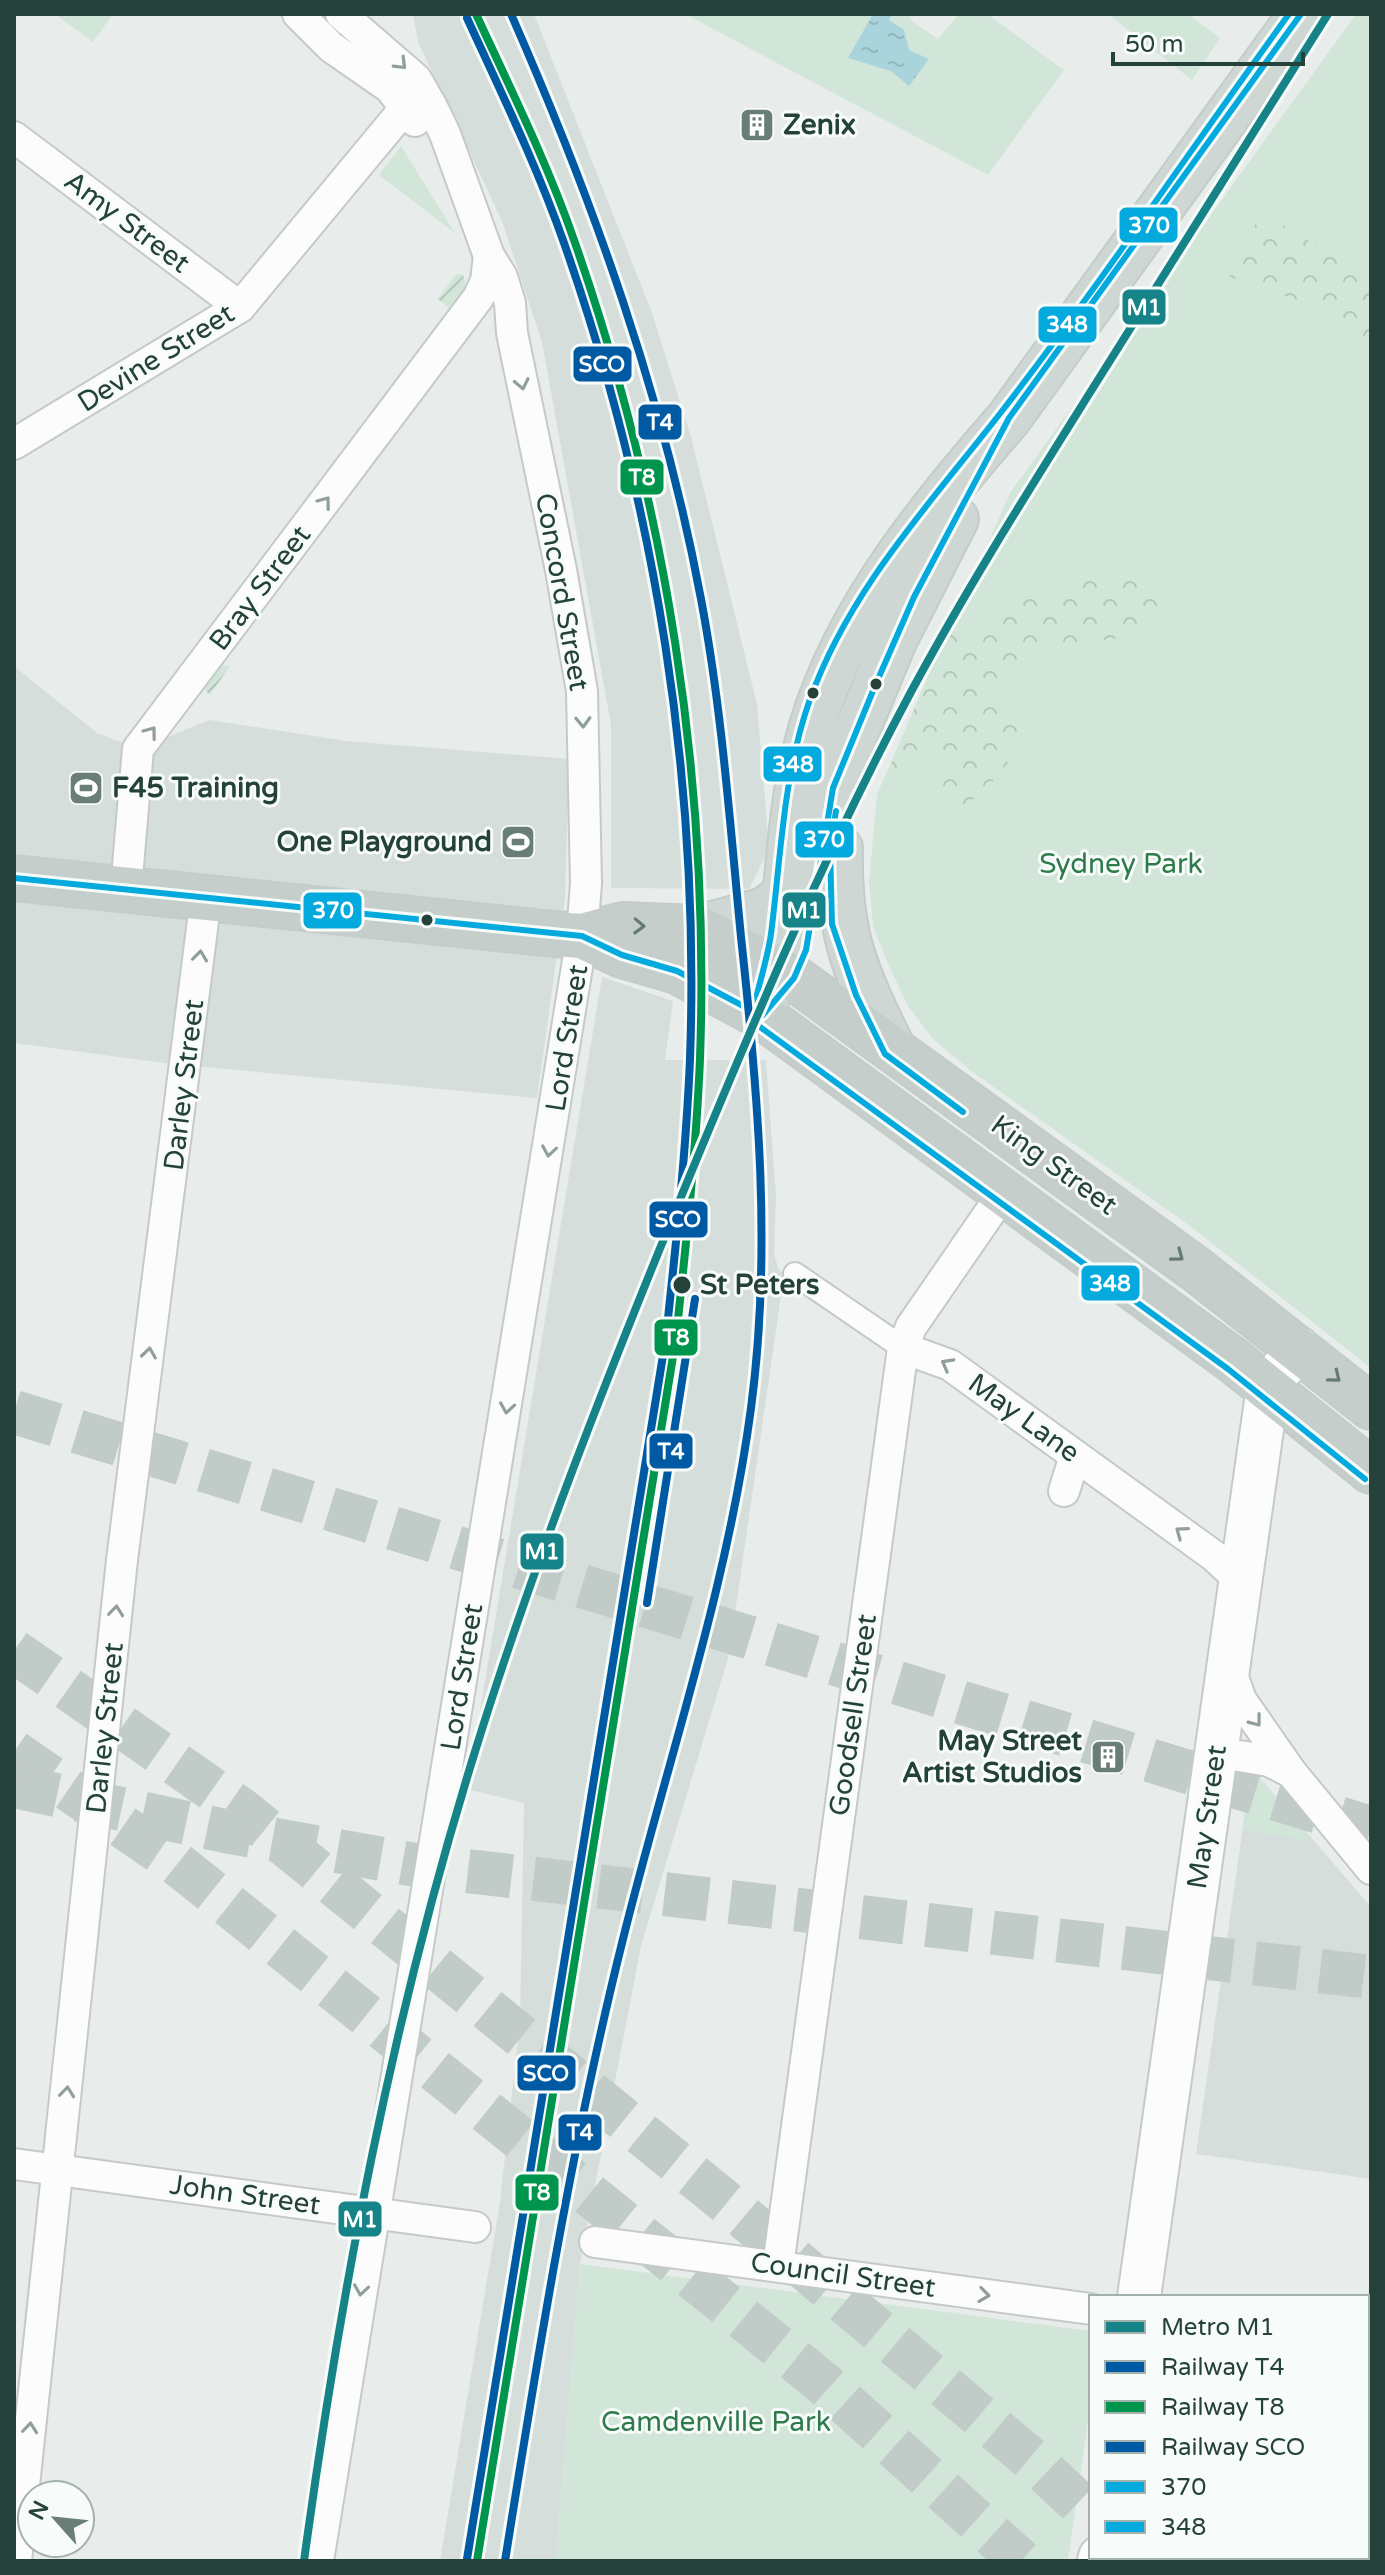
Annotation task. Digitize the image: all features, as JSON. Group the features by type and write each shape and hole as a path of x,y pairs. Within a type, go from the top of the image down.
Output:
{"highway":[{"name":"King Street","path":"14,878 582,936 622,955 677,971 762,1016 1268,1387 1371,1471"},
{"name":"King Street","path":"582,936 623,925 698,928 784,973 892,1047 1298,1348 1371,1407"}],"main road":[{"path":"784,973 784,895 796,792 805,750 834,665 853,627 958,476 1009,418 1301,14"},
{"path":"762,1016 784,973 806,950 829,802 855,738 914,597 1009,418"},
{"path":"855,738 840,848 842,923 853,962 892,1047"},
{"path":"698,928 765,910 784,895"},
{"name":"May Street","path":"1139,2295 1268,1387 1298,1348"}],"street":[{"path":"298,14 331,47 390,88 432,145 454,164"},
{"name":"Concord Street","path":"341,14 391,54 416,79 445,134 489,256 502,277 510,303 512,333 561,570 582,691 586,883 582,936"},
{"name":"Devine Street","path":"14,444 240,307 406,107"},
{"name":"Amy Street","path":"14,137 240,307"},
{"name":"Bray Street","path":"126,889 138,749 466,314 483,290 489,256"},
{"path":"466,314 494,318 512,333"},
{"name":"Darley Street","path":"16,2561 122,1560 206,897"},
{"name":"Lord Street","path":"318,2561 582,936"},
{"name":"Goodsell Street","path":"778,2266 903,1348 911,1327 1004,1192"},
{"name":"May Lane","path":"795,1274 903,1348 950,1365 1214,1556 1241,1581"},
{"path":"1064,1491 1075,1456"},
{"path":"1229,1665 1241,1700 1291,1772 1371,1869"},
{"path":"1216,1752 1269,1761 1291,1772"},
{"name":"John Street","path":"14,2164 475,2227"},
{"name":"Council Street","path":"595,2242 1089,2309"}],"shaded area":[{"path":"413,14 534,14 652,313 691,437 757,704 768,835 765,857 749,889 611,888 611,725 542,342 502,221 418,42"},
{"path":"14,666 97,733 138,749 209,720 347,741 569,759 565,898 537,1098 172,1064 14,1043"},
{"path":"602,977 673,1001 665,1060 766,1060 776,1196 774,1254 779,1270 803,1291 782,1289 729,1655 641,1946 580,2264 556,2561 440,2561 500,2202 520,2020 524,1803 467,1789"},
{"path":"1259,1777 1371,1907 1371,2179 1196,2154 1250,1778"},
{"path":"1371,2370 1371,2561 1138,2561 1369,2559"}],"green space":[{"path":"55,14 113,14 93,42"},
{"path":"685,14 909,14 912,21 938,39 959,14 987,14 1064,70 988,175"},
{"path":"1108,14 1187,14 1220,38 1192,80"},
{"name":"Sydney Park","path":"1356,14 1371,14 1371,1368 1190,1226 971,1071 933,1039 908,1006 888,964 873,926 869,882 877,794 1010,493"},
{"path":"401,146 455,233 379,175"},
{"path":"1264,213 1371,280 1371,340 1299,301 1230,277 1229,259"},
{"path":"456,274 463,275 469,296 452,311 438,299"},
{"path":"1081,579 1152,581 1169,593 1165,617 1144,635 1055,646 1034,654 995,680 997,694 1015,705 1025,721 1015,750 1000,773 956,813 944,811 935,797 948,768 936,750 921,752 914,763 899,774 888,770 948,629 983,627 989,614"},
{"path":"212,665 230,666 210,695 201,686"},
{"path":"1259,1777 1309,1836 1307,1840 1242,1830 1250,1778"},
{"name":"Camdenville Park","path":"580,2264 1089,2331 1089,2414 1068,2561 556,2561"}],"water":[{"path":"873,14 892,14 889,20 904,30 909,50 929,59 909,86 891,71 848,58"}],"tunnel":[{"path":"14,1412 1371,1828"},
{"path":"14,1651 242,1810 728,2204 1038,2465 1089,2513"},
{"path":"14,1752 176,1863 451,2083 823,2383 1021,2561"},
{"path":"14,1786 225,1831 416,1865 1371,1977"}],"metro line":[{"name":"M1","path":"304,2561 352,2256 418,1956 444,1857 496,1687 545,1545 625,1336 790,940 912,690 1022,502 1328,14"}],"rail line":[{"name":"T8","path":"476,14 528,126 574,240 634,439 657,541 689,747 701,955 696,1129 676,1338 477,2561"},
{"name":"T4","path":"505,2561 543,2328 587,2097 639,1876 711,1610 740,1476 757,1349 762,1231 757,1113 747,996 720,725 701,599 667,449 623,301 570,157 511,14"},
{"name":"SCO","path":"467,18 518,129 564,243 624,442 647,543 679,748 691,955 686,1129 666,1337 467,2559"},
{"name":"T4","path":"647,1603 695,1299"}],"transit line":[{"name":"348","path":"1289,14 1076,313 894,549 846,622 826,661 800,730 784,817 771,934 752,1017 756,1024 1228,1369 1365,1479"},
{"name":"370","path":"14,878 582,936 622,955 677,971 762,1016 794,978 806,950 833,788 875,686 914,597 1009,418 1301,14"},
{"name":"348","path":"836,811 830,847 832,924 856,995 885,1054 963,1112"}],"place":[{"name":"Zenix","path":"757,125"},
{"name":"F45 Training","path":"86,788"},
{"name":"One Playground","path":"518,842"},
{"name":"St Peters","path":"682,1285"},
{"name":"May Street Artist Studios","path":"1108,1757"}]}
